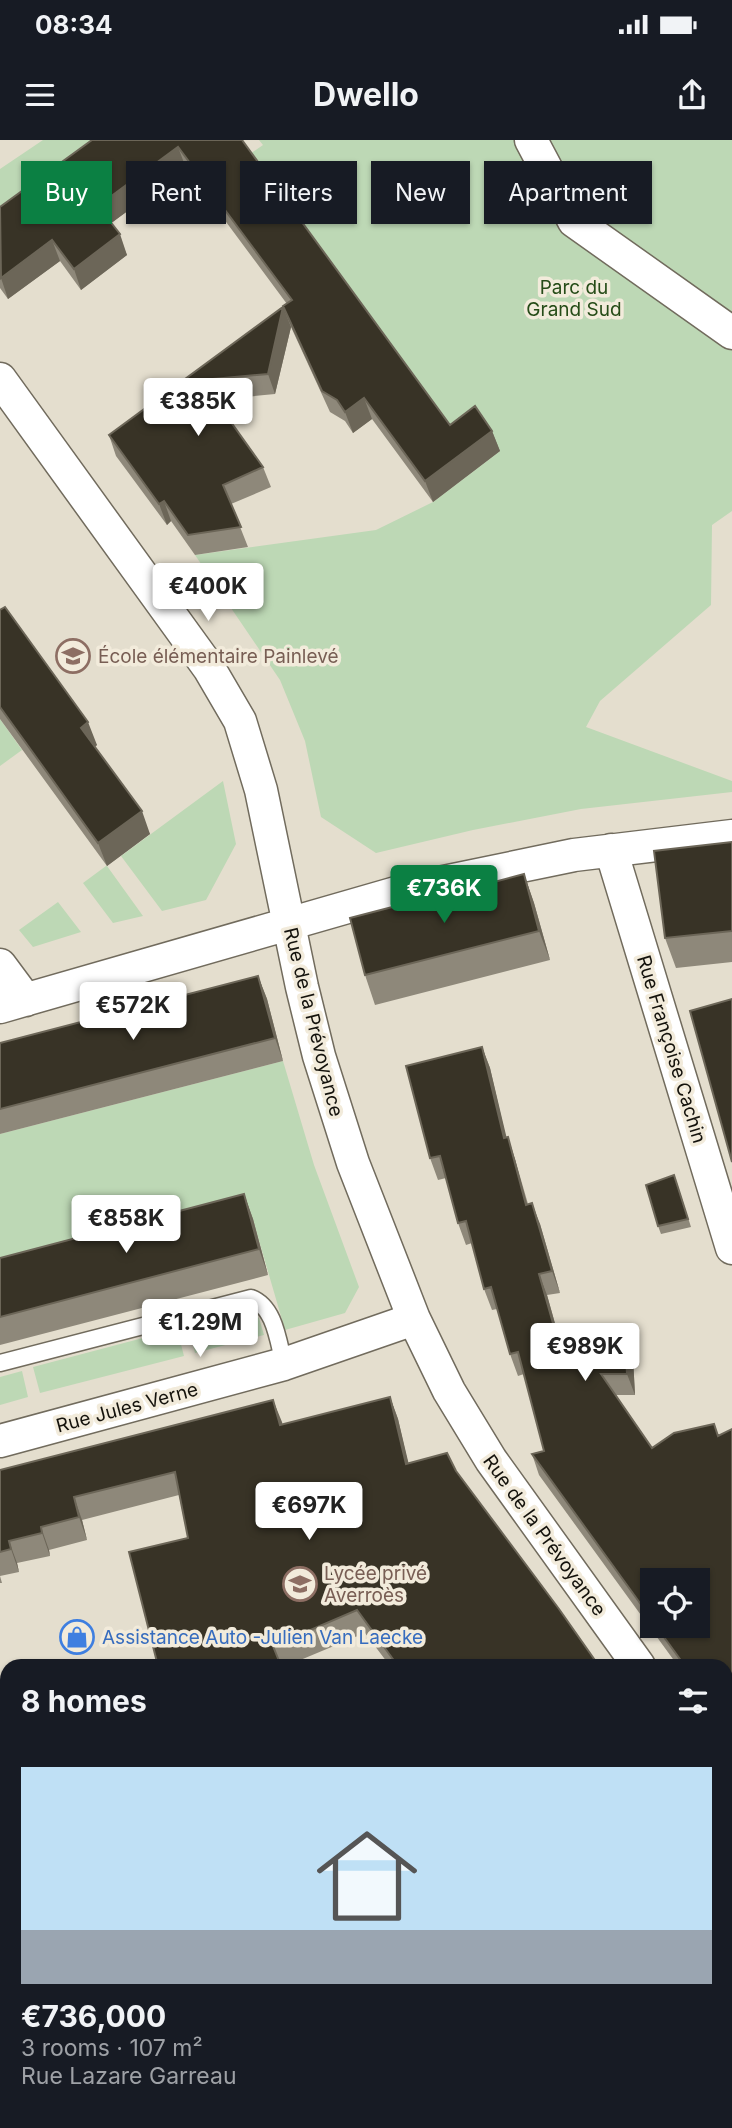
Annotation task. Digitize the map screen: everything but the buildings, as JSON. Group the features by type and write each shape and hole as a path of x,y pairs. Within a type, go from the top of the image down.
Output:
{"street":[{"path":"531,140 574,221 732,333"},
{"name":"Rue de la Prévoyance","path":"0,379 226,694 240,721 261,790 288,924 319,1056 338,1120 414,1320 449,1391 491,1460 634,1659"},
{"path":"0,965 13,1003 411,889 536,862 732,836"},
{"name":"Rue Françoise Cachin","path":"611,850 732,1248"},
{"name":"Rue Jules Verne","path":"0,1441 284,1364 414,1320"}],"lane":[{"path":"0,1363 251,1298 260,1301 268,1310 284,1364"}],"green space":[{"path":"43,140 128,140 99,161 21,161 21,218 0,233 0,169"},
{"name":"Parc du Grand Sud","path":"259,140 732,140 732,511 712,525 711,605 600,701 586,727 732,781 732,792 581,809 473,830 376,853 321,817 305,741 280,680 195,555 376,530 433,502 500,451 457,445 296,224 357,224 357,161 251,161 247,156 263,145"},
{"path":"0,719 22,750 0,766"},
{"path":"223,781 236,844 206,900 162,911 121,856"},
{"path":"106,866 143,916 113,923 83,883"},
{"path":"58,902 81,932 33,947 19,930"},
{"path":"283,1061 314,1165 359,1287 345,1313 285,1330 253,1220 0,1285 0,1134"},
{"path":"243,1312 259,1318 264,1335 195,1353 188,1326"},
{"path":"177,1329 184,1356 40,1393 33,1367"},
{"path":"22,1371 28,1397 0,1405 0,1377"}],"place":[{"name":"École élémentaire Painlevé","path":"73,656"},
{"name":"Lycée privé Averroès","path":"300,1584"},
{"name":"Assistance Auto -Julien Van Laecke","path":"77,1637"}]}
